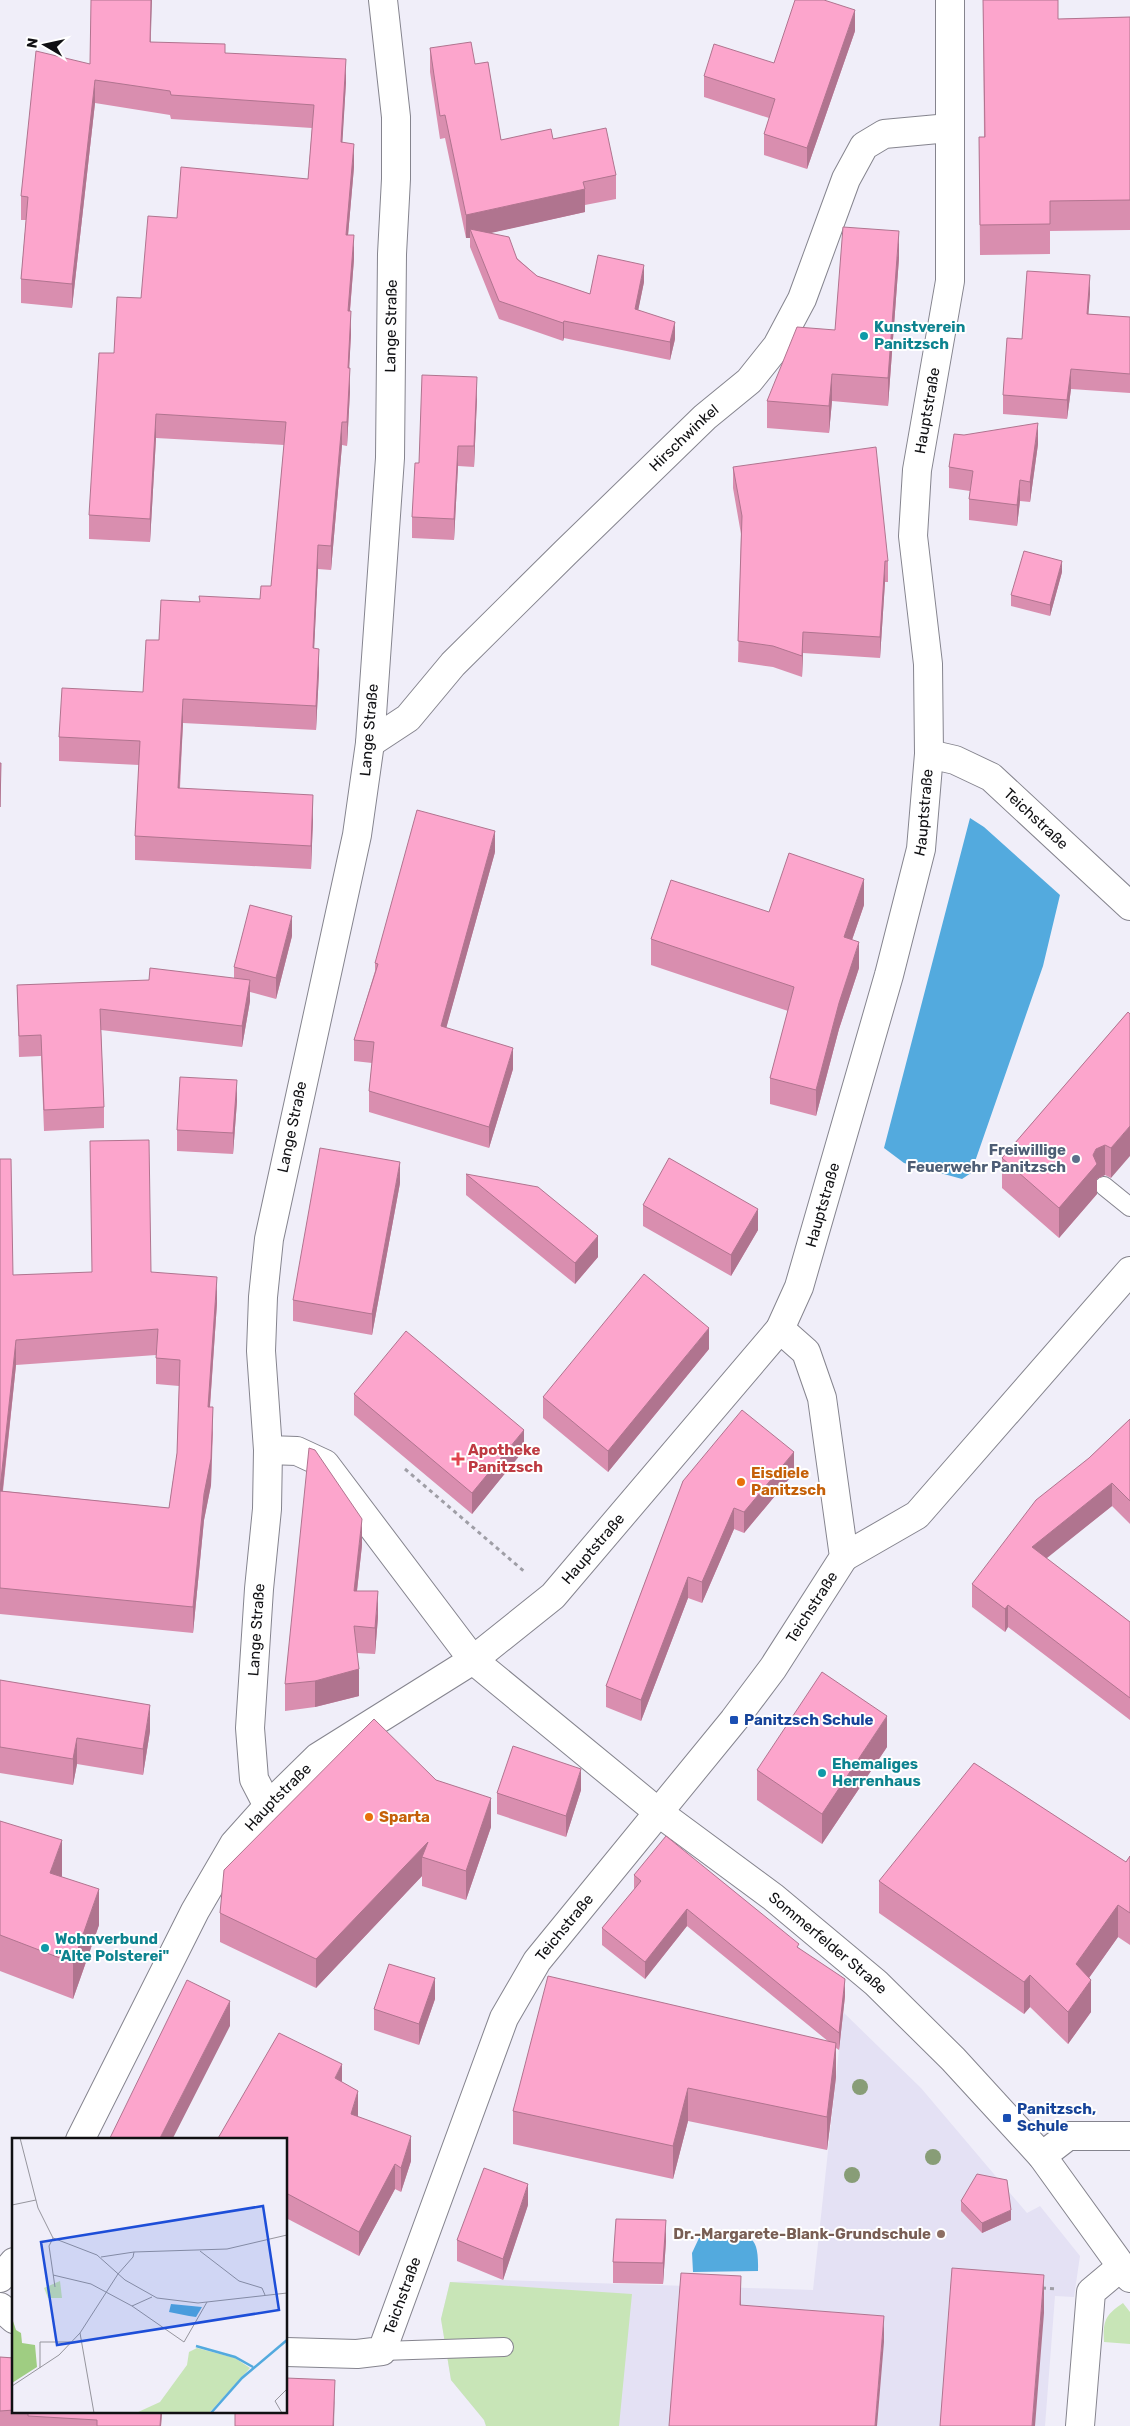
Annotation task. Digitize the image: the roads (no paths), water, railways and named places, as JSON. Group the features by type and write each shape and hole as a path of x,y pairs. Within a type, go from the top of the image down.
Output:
{"street":[{"name":"Lange Straße","path":"268,1806 254,1779 250,1728 259,1589 267,1509 268,1450 261,1351 263,1297 269,1239 357,835 370,743 390,458 392,254 396,179 396,117 383,0"},
{"name":"Hauptstraße","path":"81,2138 195,1911 234,1844 268,1806 318,1757 473,1660 553,1596 780,1329 798,1287 891,966 921,849 929,754 928,664 913,536 917,470 950,281 950,0"},
{"name":"Hirschwinkel","path":"370,743 408,718 453,664 559,559 705,417 749,381 777,346 802,299 846,179 864,146 884,134 949,128"},
{"name":"Teichstraße","path":"929,754 955,760 991,777 1130,906"},
{"name":"Teichstraße","path":"382,2351 504,2018 537,1961 734,1720 773,1668 844,1557 917,1515 1130,1271"},
{"name":"Teichstraße","path":"780,1329 806,1352 822,1398 844,1557"},
{"path":"268,1450 297,1451 324,1464 473,1660"},
{"name":"Sommerfelder Straße","path":"473,1660 658,1812 773,1897 876,1983 952,2060 1042,2156 1126,2272"},
{"path":"1042,2156 1068,2136 1130,2136"},
{"path":"0,2278 12,2264"},
{"path":"1080,2426 1090,2292 1126,2272"},
{"path":"0,2307 12,2317"},
{"path":"288,2352 357,2354 382,2351"}],"lane":[{"path":"1104,1186 1130,1207"},
{"path":"382,2351 504,2347"}],"water":[{"path":"970,818 984,827 1060,895 1043,966 971,1173 962,1179 904,1163 884,1148"},
{"path":"715,2230 737,2233 750,2238 757,2249 758,2271 693,2272 692,2253 699,2238"}],"place":[{"name":"Kunstverein Panitzsch","path":"864,336"},
{"name":"Freiwillige Feuerwehr Panitzsch","path":"1076,1159"},
{"name":"Apotheke Panitzsch","path":"458,1459"},
{"name":"Eisdiele Panitzsch","path":"741,1482"},
{"name":"Panitzsch Schule","path":"734,1720"},
{"name":"Ehemaliges Herrenhaus","path":"822,1773"},
{"name":"Sparta","path":"369,1817"},
{"name":"Wohnverbund \"Alte Polsterei\"","path":"45,1948"},
{"name":"Panitzsch, Schule","path":"1007,2118"},
{"name":"Dr.-Margarete-Blank-Grundschule","path":"941,2234"}]}
